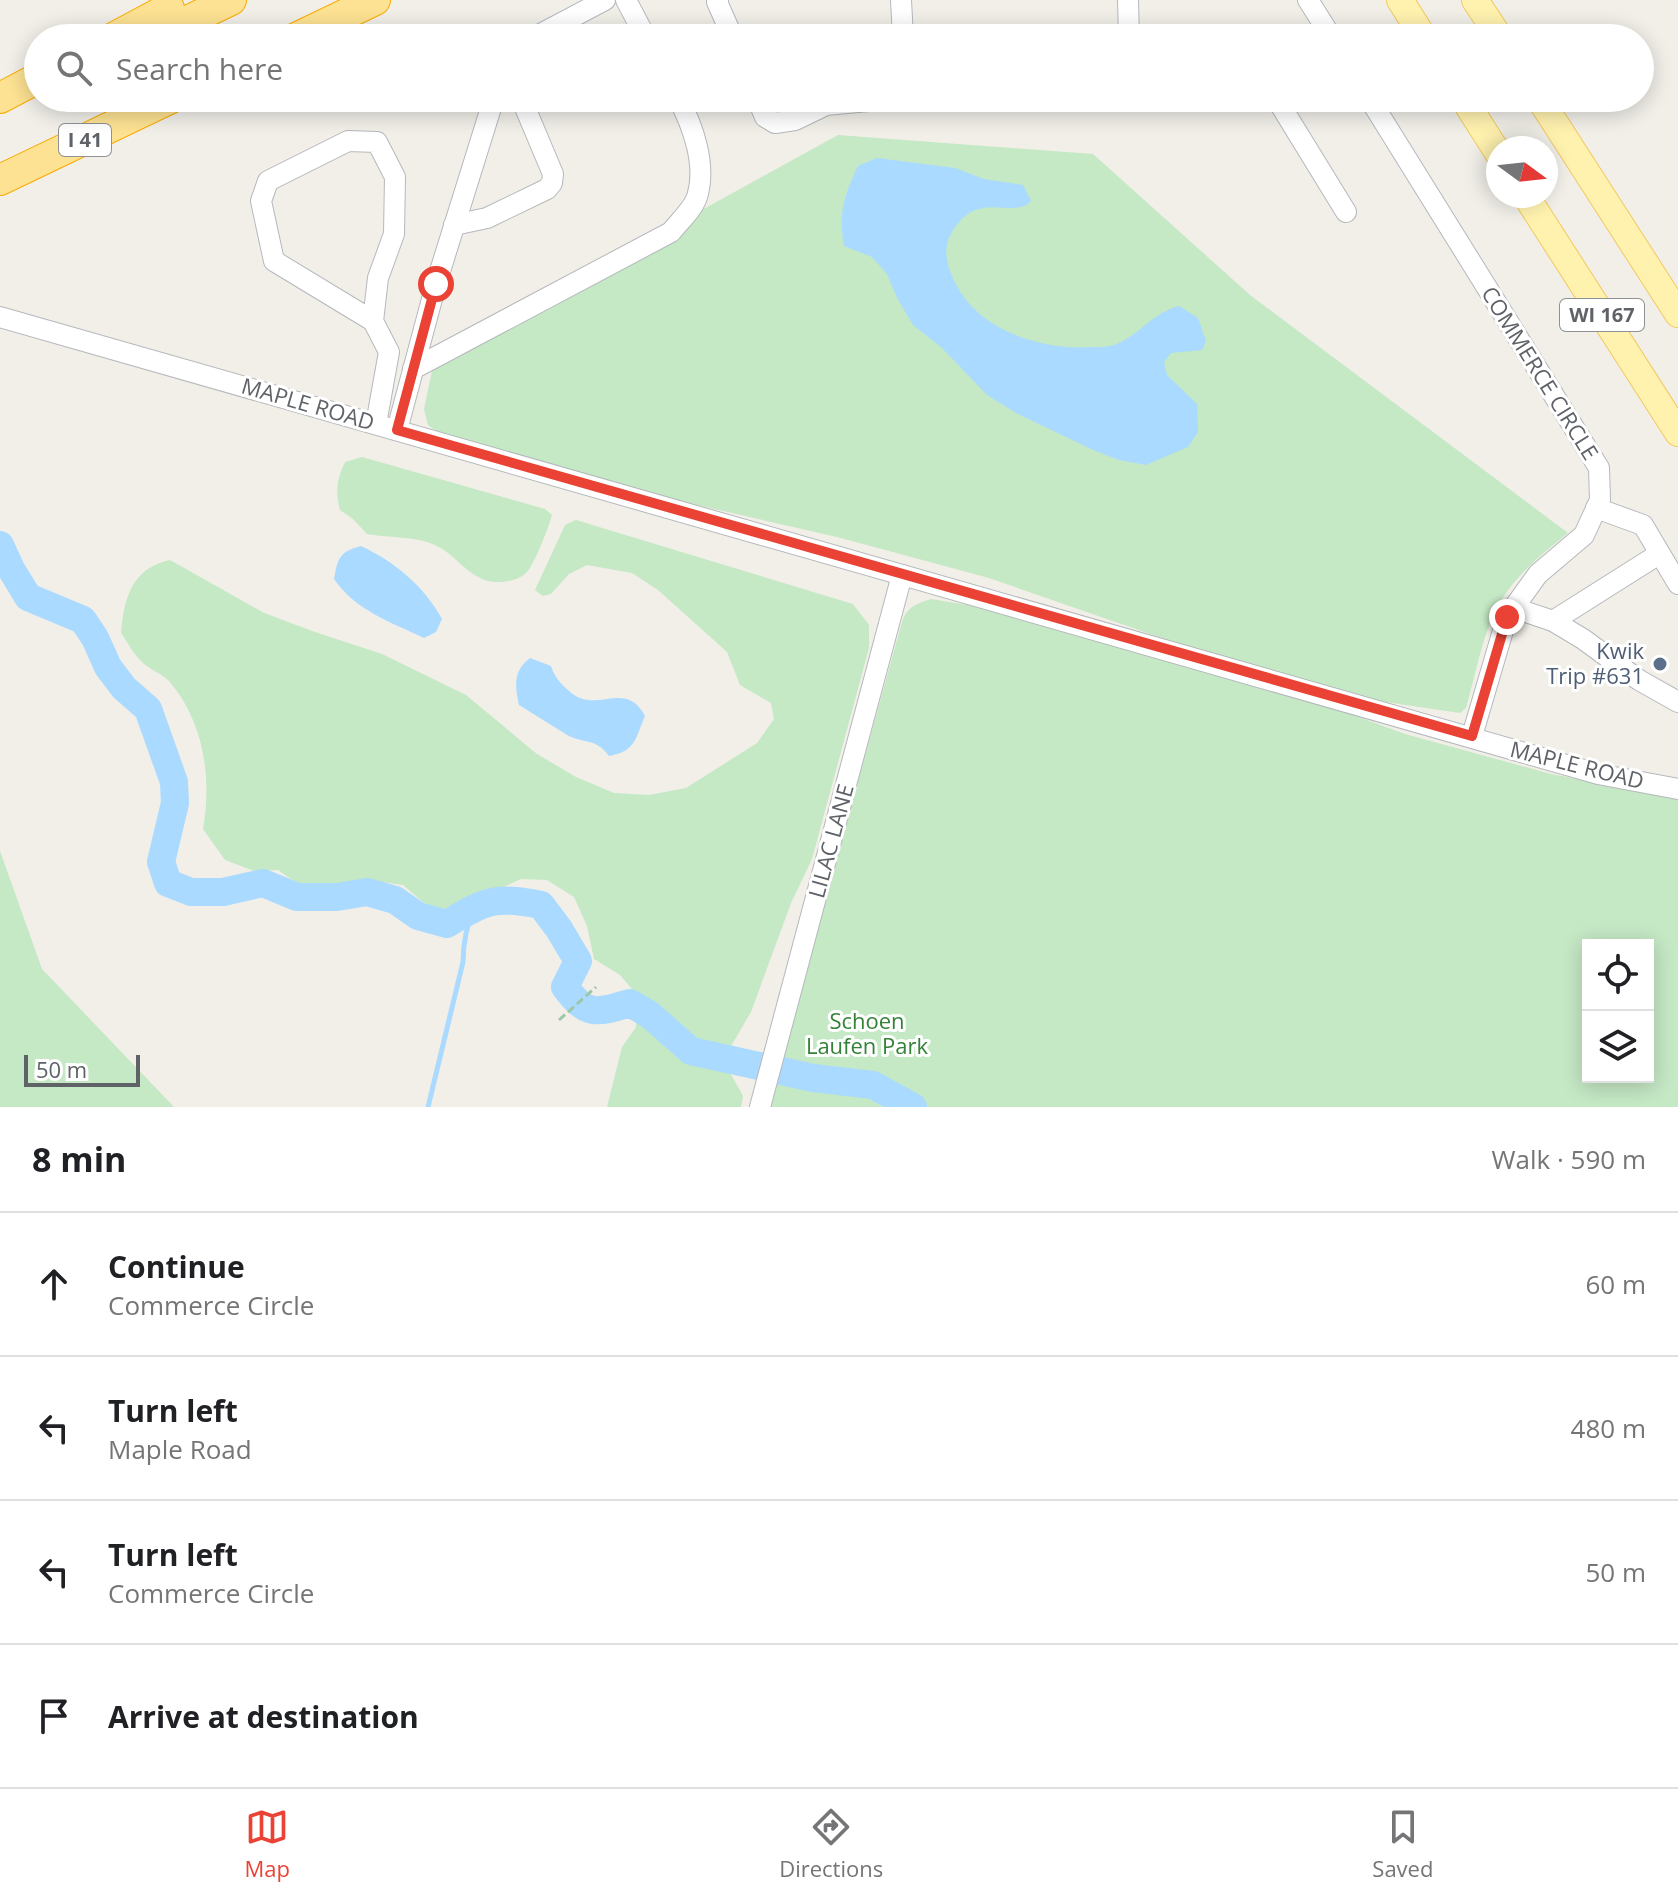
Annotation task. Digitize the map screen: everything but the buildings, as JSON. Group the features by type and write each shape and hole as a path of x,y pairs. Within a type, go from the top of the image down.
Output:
{"highway":[{"path":"140,24 185,0"},
{"path":"181,24 231,0"},
{"path":"325,24 375,0"},
{"path":"0,98 24,85"},
{"path":"0,110 24,99"},
{"name":"I 41","path":"0,180 142,112"}],"main road":[{"path":"1400,0 1415,24"},
{"path":"1475,0 1491,24"},
{"path":"1472,112 1487,136"},
{"name":"WI 167","path":"1548,112 1678,314"},
{"name":"WI 167","path":"1534,208 1678,433"}],"street":[{"path":"560,24 605,0"},
{"path":"626,0 639,24"},
{"path":"718,0 727,24"},
{"path":"901,0 902,24"},
{"path":"1128,0 1129,24"},
{"path":"1308,0 1321,24"},
{"path":"397,430 454,225 490,112"},
{"path":"454,225 487,218 547,189 552,183 553,174 527,112"},
{"path":"413,369 671,232 697,198 700,164 686,112"},
{"path":"763,112 775,123 795,120 812,112"},
{"path":"1285,112 1346,212"},
{"name":"COMMERCE CIRCLE","path":"1378,112 1599,468 1600,500 1584,535 1538,574 1507,617 1472,736"},
{"path":"373,321 378,278 394,234 395,177 377,142 348,141 268,181 261,201 274,261 373,321 389,352 376,424"},
{"name":"MAPLE ROAD","path":"0,317 1598,774 1678,789"},
{"path":"1596,508 1643,525 1678,584"},
{"path":"1553,621 1659,554"},
{"name":"LILAC LANE","path":"762,1099 902,575"},
{"path":"1514,608 1553,621 1639,680 1678,702"}],"path":[{"path":"559,1020 596,987"}],"green space":[{"path":"838,135 1093,154 1250,295 1568,533 1525,571 1502,598 1488,628 1466,708 1460,713 1365,699 1156,636 989,578 837,537 688,503 436,431 428,425 424,409 435,357"},
{"path":"362,457 545,509 552,515 527,572 517,579 491,582 474,574 435,545 367,534 340,510 337,491 345,462"},
{"path":"576,520 853,604 869,625 869,648 812,859 791,903 751,1012 731,1046 728,1069 743,1096 741,1107 607,1107 622,1047 636,1027 637,995 620,975 594,959 587,926 574,897 547,880 521,879 460,907 432,910 403,885 374,881 356,887 304,888 278,870 254,871 225,860 203,829 205,770 198,732 190,714 169,681 140,660 121,633 132,586 147,570 170,560 264,613 382,654 466,695 537,754 576,777 614,793 649,795 686,788 757,743 774,719 771,703 740,685 727,652 658,590 632,573 587,565 569,574 551,594 543,596 535,590 565,525"},
{"name":"Schoen Laufen Park","path":"931,599 1016,613 1293,693 1405,734 1551,774 1678,798 1678,1107 768,1107 902,622 909,609"},
{"path":"0,851 42,969 174,1107 0,1107"}],"water":[{"path":"877,158 955,168 984,179 1023,185 1031,201 1016,208 988,207 969,214 953,230 946,252 949,268 966,300 996,326 1014,335 1054,345 1102,347 1125,340 1162,313 1179,306 1198,318 1206,341 1202,350 1171,353 1164,362 1167,375 1197,404 1198,432 1188,447 1146,465 1119,460 1016,413 987,395 942,348 913,325 887,274 872,257 844,246 842,215 849,186 858,166"},
{"path":"361,546 397,567 427,596 442,619 436,632 424,638 363,608 343,590 334,579 338,561 348,551"},
{"path":"530,658 551,666 560,683 579,698 619,698 637,705 645,716 630,747 609,756 593,743 570,737 519,705 518,673"}],"waterway":[{"path":"0,545 28,597 83,620 108,667 124,688 148,709 174,782 175,803 161,862 168,883 191,892 223,892 263,883 297,897 337,897 367,892 395,900 418,916 447,924 491,902 541,905 578,961 565,987 587,1008 601,1010 630,1003 650,1015 691,1051 813,1078 873,1085 913,1107"},
{"path":"428,1107 463,962 466,933 475,906"}],"place":[{"name":"Kwik Trip #631","path":"1660,664"}],"route":[{"path":"436,284 397,430 1472,736 1507,617"}]}
